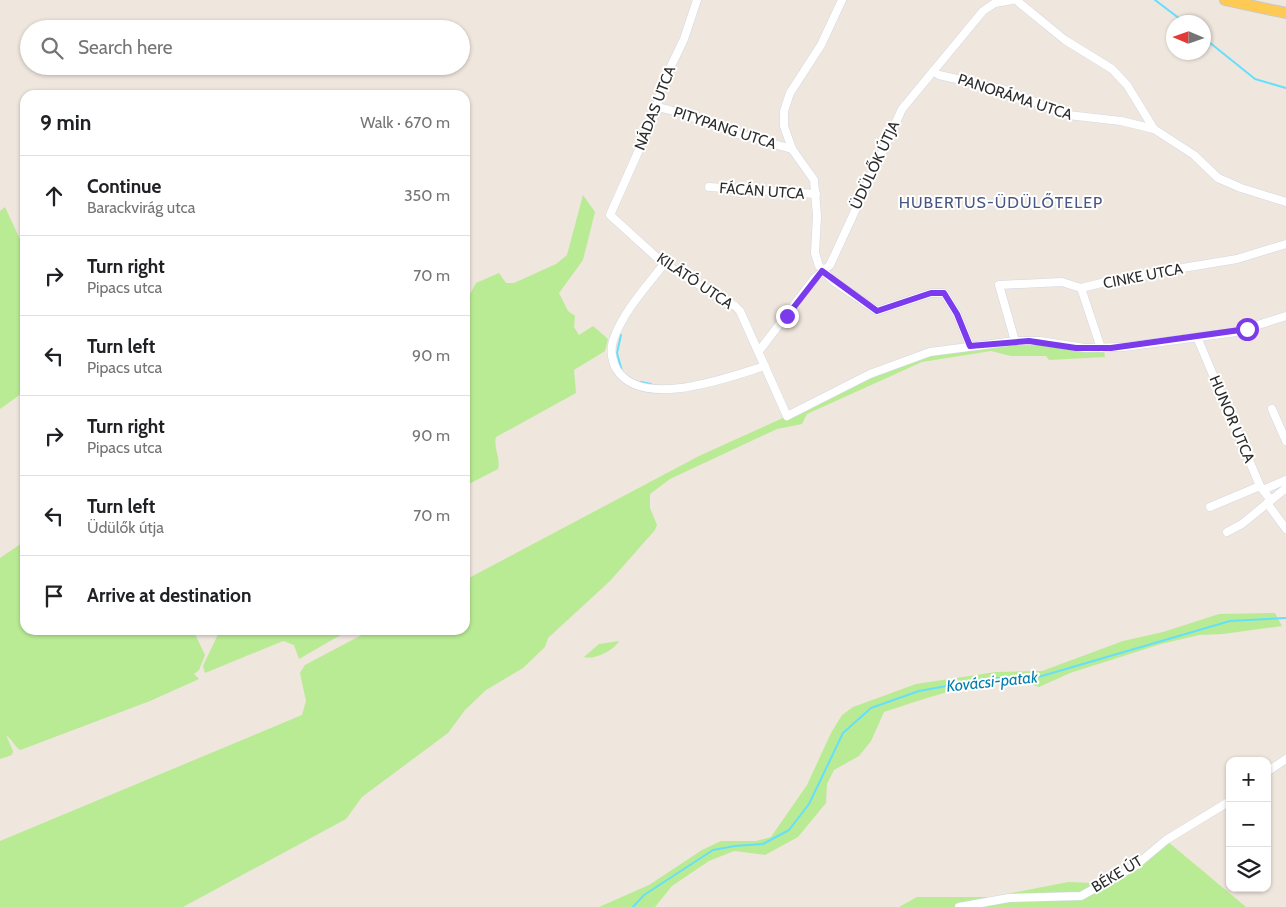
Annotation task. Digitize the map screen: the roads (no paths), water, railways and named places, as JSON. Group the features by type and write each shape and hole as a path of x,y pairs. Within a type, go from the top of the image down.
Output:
{"main road":[{"path":"1225,0 1286,13"}],"street":[{"name":"NÁDAS UTCA","path":"610,215 658,107 662,85 684,39 697,0"},
{"path":"842,0 820,45 797,81 786,103 784,126 792,149 812,174 816,194 816,258 822,271 877,311 931,293 944,293 957,314 970,346 1015,341 1040,341 1076,348 1101,348 1197,337 1247,329 1286,316"},
{"name":"ÜDÜLŐK ÚTJA","path":"759,351 822,271 830,265 902,109 983,11 995,4 1012,0"},
{"path":"1016,0 1064,40 1099,59 1112,69 1127,85 1154,129"},
{"name":"PANORÁMA UTCA","path":"932,71 939,75 1005,90 1068,115 1135,124 1154,129 1194,155 1218,178 1241,188 1286,202"},
{"name":"PITYPANG UTCA","path":"658,107 681,113 738,134 792,149"},
{"name":"FÁCÁN UTCA","path":"709,187 816,194"},
{"name":"KILÁTÓ UTCA","path":"610,215 664,264 735,306 747,325 787,416 910,358 930,352 970,346"},
{"name":"CINKE UTCA","path":"1015,341 1000,285 1062,282 1082,288 1122,278 1237,259 1286,244"},
{"path":"664,264 626,316 612,343 615,367 621,376 630,383 646,389 657,389 700,384 765,366"},
{"path":"1082,288 1101,348"},
{"name":"HUNOR UTCA","path":"1197,337 1261,488 1286,529"},
{"path":"1272,409 1286,441"},
{"path":"1210,507 1286,480"},
{"path":"1227,532 1242,524 1286,488"},
{"path":"1271,769 1286,759"},
{"name":"BÉKE ÚT","path":"959,907 1008,898 1081,896 1135,866 1166,840 1228,802"}],"waterway":[{"path":"1155,0 1175,15"},
{"path":"1211,44 1255,79 1286,88"},
{"path":"621,335 617,353 622,371"},
{"path":"641,382 651,384"},
{"name":"Kovácsi-patak","path":"633,907 644,895 713,850 763,844 789,830 809,804 843,733 871,708 919,691 991,678 1035,678 1230,621 1286,618"}],"district":[{"name":"HUBERTUS-ÜDÜLŐTELEP","path":"1001,202"}]}
